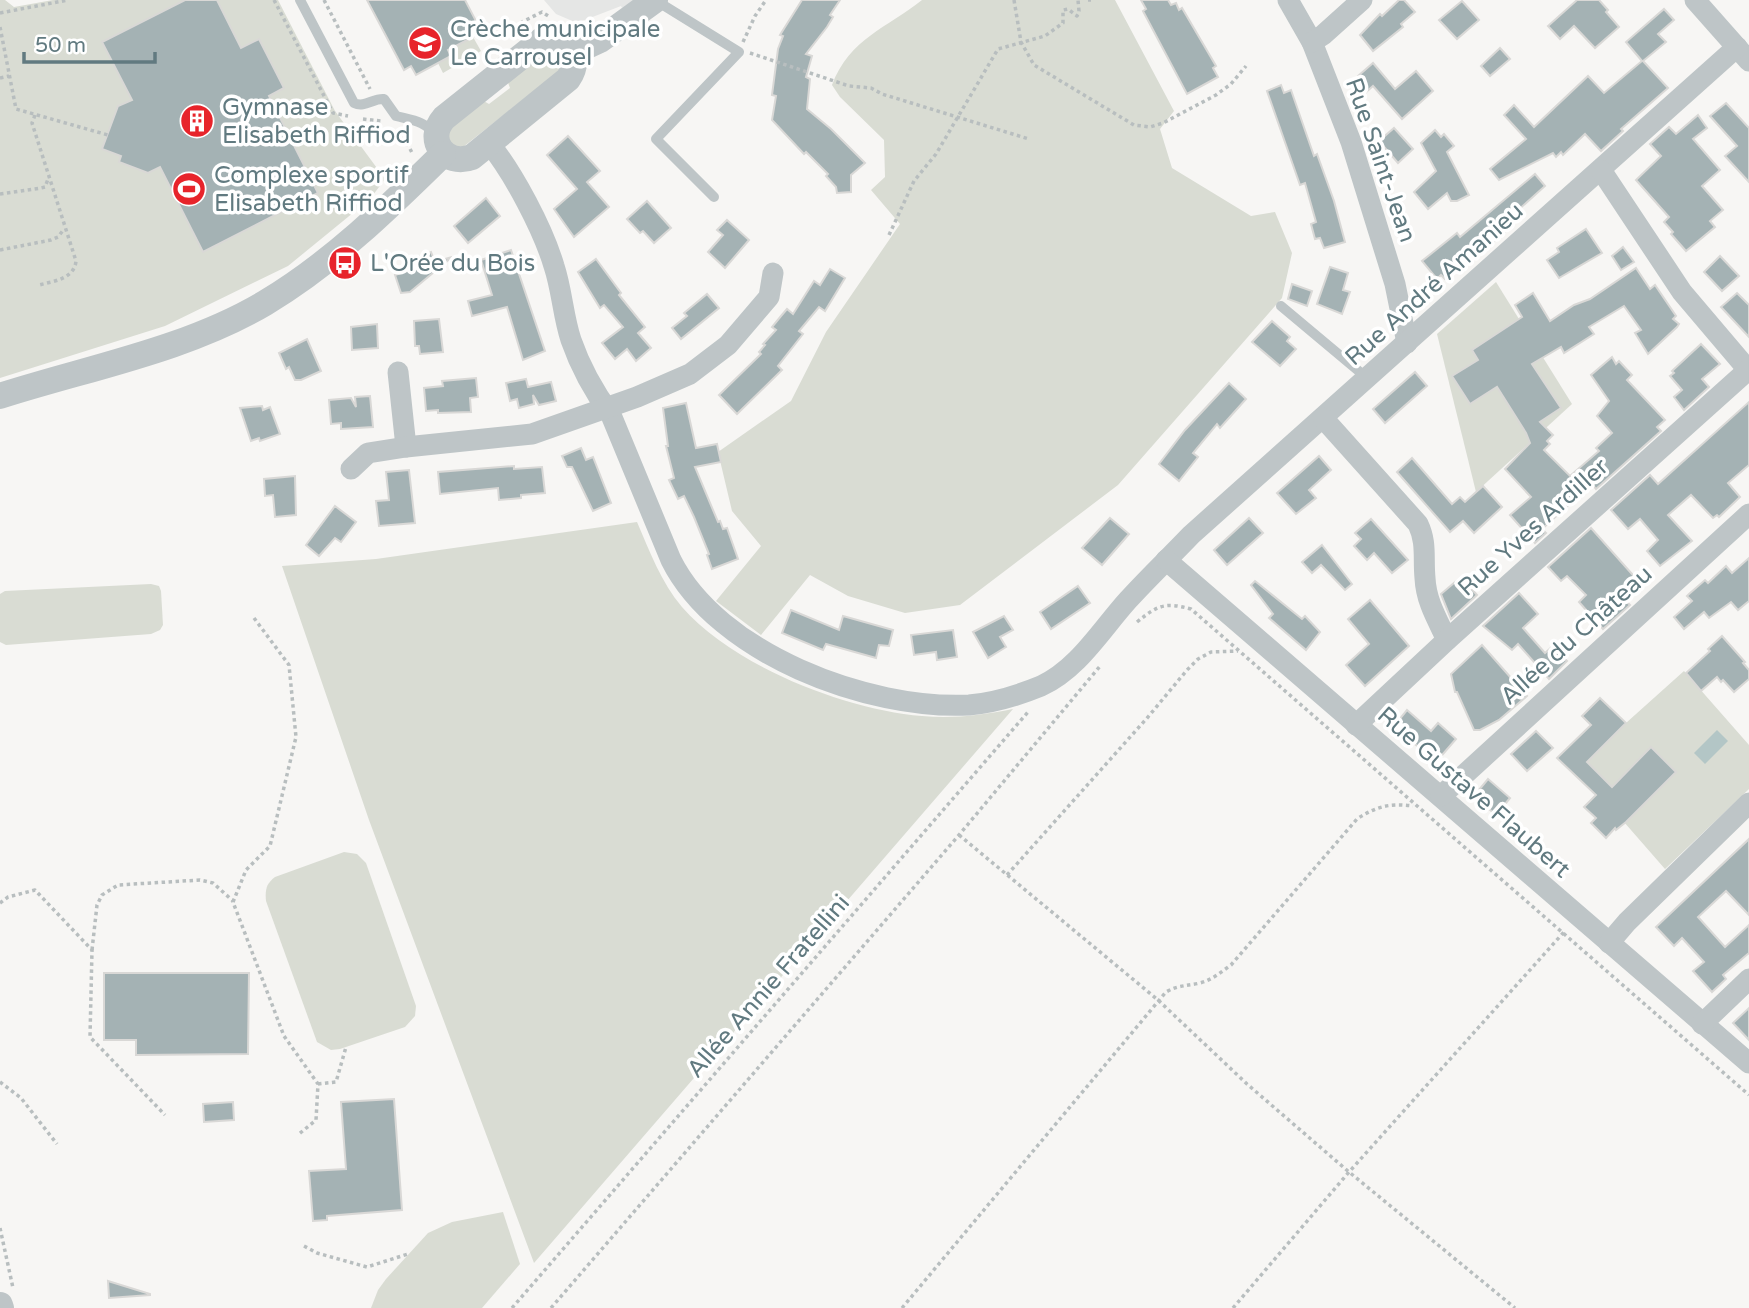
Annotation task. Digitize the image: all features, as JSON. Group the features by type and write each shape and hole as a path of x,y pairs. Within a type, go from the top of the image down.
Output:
{"street":[{"path":"572,53 600,40 655,0"},
{"name":"Rue Saint-Jean","path":"1288,0 1310,38 1355,155 1395,284 1406,343"},
{"path":"1310,38 1323,35 1362,0"},
{"path":"1695,0 1743,54"},
{"path":"542,40 558,40 566,44 572,53 575,66 568,79 472,157 465,160 451,159 439,145 437,130 444,118 542,40"},
{"name":"Rue André Amanieu","path":"489,143 545,242 555,268 571,340 611,415 681,580 713,616 751,645 786,663 872,694 934,705 971,705 1004,699 1041,685 1063,673 1166,560 1601,170 1743,54"},
{"path":"0,396 173,344 211,330 263,304 343,248 414,184 439,145"},
{"path":"1601,170 1682,292 1748,370"},
{"path":"351,469 368,453 532,434 690,374 728,345 769,297 773,272"},
{"name":"Rue Yves Ardiller","path":"1356,725 1748,370"},
{"path":"398,372 406,447"},
{"path":"1323,418 1418,524 1424,538 1429,603 1447,640"},
{"name":"Allée du Château","path":"1441,796 1749,513"},
{"name":"Rue Gustave Flaubert","path":"1166,560 1749,1063"},
{"path":"1609,943 1627,922 1749,803"},
{"path":"1702,1024 1749,979"}],"lane":[{"path":"300,0 354,103 366,104 384,99 396,116 428,126 439,145"},
{"path":"655,0 740,52 656,139 714,197"},
{"path":"1281,306 1367,379"}],"path":[{"path":"0,13 68,0"},
{"path":"274,0 333,113 373,120"},
{"path":"324,0 372,92 374,90"},
{"path":"766,0 755,16 740,52 751,53 849,86 871,88 882,94 1028,139"},
{"path":"1014,0 1021,42 1034,65 1134,125 1150,127 1164,123 1216,95 1231,84 1246,66"},
{"path":"889,235 914,181 936,154 998,49 1045,36 1063,23 1063,10 1068,9 1077,16 1078,0"},
{"path":"0,27 16,109 108,135"},
{"path":"0,78 9,76"},
{"path":"35,114 32,123 76,261 74,270 65,277 39,285"},
{"path":"399,124 414,156"},
{"path":"0,194 45,187 48,177"},
{"path":"0,250 51,240 58,237 64,229"},
{"path":"1128,632 1137,621 1155,608 1173,604 1191,609 1749,1095"},
{"path":"233,902 246,870 270,846 296,737 289,665 254,618"},
{"path":"1007,876 1198,659 1210,652 1238,651"},
{"path":"551,1308 959,835 1102,664"},
{"name":"Allée Annie Fratellini","path":"512,1308 1045,693 1041,685"},
{"path":"902,1308 1166,992 1176,986 1201,983 1231,965 1357,819 1375,807 1394,803 1415,806"},
{"path":"959,835 1158,1000 1247,1084 1349,1172 1515,1308"},
{"path":"165,1115 90,1037 92,950 97,905 102,895 118,885 200,880 213,883 233,902 284,1036 318,1084 316,1120 299,1134"},
{"path":"0,903 8,897 35,890 92,950"},
{"path":"1233,1308 1349,1172 1564,932"},
{"path":"318,1084 336,1082 346,1047"},
{"path":"0,1082 21,1098 57,1144"},
{"path":"0,1228 5,1302"},
{"path":"304,1245 317,1253 368,1267 408,1254"}],"shaded area":[{"name":"Complexe sportif Elisabeth Riffiod","path":"0,0 5,0 14,7 53,0 278,0 335,111 385,179 370,199 288,266 165,326 0,378"},
{"path":"544,0 634,0 622,8 621,6 577,23 556,14"},
{"path":"922,0 1115,0 1174,111 1160,129 1172,168 1251,216 1275,212 1292,253 1282,298 1118,485 960,605 905,613 848,596 810,575 761,635 716,601 761,546 732,511 718,452 791,401 826,332 900,224 871,190 885,177 884,140 840,97 832,85 840,69 859,45"},
{"path":"473,37 481,51 443,73 438,63 451,56 448,50"},
{"path":"549,49 562,57 562,66 557,73 463,147 449,146 447,127 482,100 489,104 510,88 507,80"},
{"path":"1496,282 1572,404 1476,492 1437,334"},
{"path":"637,522 662,577 682,607 730,648 760,666 826,694 892,712 945,717 1013,709 534,1263 369,820 282,566 376,559"},
{"path":"151,584 159,586 161,591 163,625 160,630 151,634 6,645 0,642 0,594 5,591"},
{"path":"1684,671 1749,745 1749,789 1665,869 1624,822 1561,762 1584,740 1598,751"},
{"path":"1717,730 1728,741 1705,764 1694,753"},
{"path":"344,852 357,854 366,863 416,1006 415,1016 405,1027 331,1050 317,1042 266,901 266,894 268,885 275,877"},
{"path":"503,1212 520,1264 482,1308 371,1308 386,1279 428,1233 452,1222"}],"building":[{"name":"Gymnase Elisabeth Riffiod","path":"185,0 217,0 241,48 259,39 284,88 269,96 318,193 203,252 160,167 148,173 119,162 121,156 102,149 118,106 132,100 102,42"},
{"name":"Crèche municipale Le Carrousel","path":"367,0 465,0 476,21 467,26 473,37 448,50 451,56 416,75 411,66 404,70"},
{"path":"802,0 840,0 830,15 833,17 827,27 806,54 812,56 806,77 810,79 807,109 865,163 851,175 851,192 837,193 836,187 826,176 828,174 806,152 804,154 772,120 776,96 772,95 778,49 783,36 780,35"},
{"path":"1141,0 1168,0 1171,5 1176,3 1179,10 1182,8 1216,66 1213,68 1218,77 1187,94 1143,11 1146,9"},
{"path":"1399,0 1404,0 1415,12 1401,24 1403,27 1373,51 1360,35 1380,14 1382,16"},
{"path":"1577,0 1599,0 1619,27 1595,48 1574,26 1560,39 1548,26"},
{"path":"1462,1 1479,20 1457,39 1439,20"},
{"path":"1664,9 1674,20 1658,34 1666,42 1643,61 1668,88 1621,129 1623,131 1601,151 1585,134 1563,155 1561,152 1556,157 1553,153 1499,180 1490,169 1526,139 1504,115 1514,105 1534,127 1588,76 1604,93 1642,61 1626,42"},
{"path":"1500,48 1510,59 1490,76 1481,66"},
{"path":"1373,63 1395,89 1416,71 1433,91 1402,119 1373,86 1365,93 1358,76"},
{"path":"1281,85 1284,93 1291,90 1314,156 1317,154 1334,201 1345,242 1324,248 1320,238 1315,239 1311,224 1316,222 1305,183 1300,185 1267,91"},
{"path":"1726,103 1749,128 1749,182 1725,156 1737,146 1710,116"},
{"path":"1698,115 1707,128 1693,139 1720,170 1702,186 1723,210 1710,221 1715,227 1686,251 1664,222 1669,217 1636,180 1661,156 1650,144 1669,127 1676,134"},
{"path":"1394,128 1413,149 1398,163 1379,141"},
{"path":"1435,130 1441,137 1444,134 1454,146 1447,152 1469,195 1451,201 1447,193 1428,209 1414,192 1436,171 1421,143"},
{"path":"568,136 600,171 587,182 609,207 574,237 554,209 577,189 547,155"},
{"path":"1535,174 1545,186 1507,220 1512,226 1478,255 1475,252 1445,279 1441,275 1437,279 1422,261 1457,233 1460,237"},
{"path":"486,198 500,216 468,243 454,226"},
{"path":"647,201 671,228 654,243 627,219"},
{"path":"727,220 749,240 725,268 708,252 723,235 717,230"},
{"path":"1586,229 1602,253 1559,278 1547,260 1559,252 1557,248"},
{"path":"1623,247 1634,262 1621,270 1612,256"},
{"path":"511,250 545,351 523,360 507,307 472,316 468,301 492,295 481,260"},
{"path":"431,252 435,262 452,257 410,292 401,293 395,275 422,266 419,257"},
{"path":"1720,256 1739,276 1722,291 1704,272"},
{"path":"596,259 621,293 619,295 645,327 638,333 651,348 636,361 627,349 615,359 602,343 623,327 604,305 600,308 578,272"},
{"path":"1330,267 1348,273 1343,290 1350,292 1342,314 1317,304"},
{"path":"1636,268 1650,289 1655,285 1676,316 1673,319 1679,324 1648,354 1635,333 1641,330 1624,306 1589,327 1594,334 1564,353 1561,347 1532,364 1561,408 1540,422 1553,435 1544,450 1570,476 1599,451 1596,448 1612,433 1597,416 1609,401 1591,375 1612,357 1616,364 1619,361 1632,375 1627,380 1665,420 1657,427 1661,431 1596,489 1592,484 1542,529 1546,533 1535,543 1510,515 1531,497 1505,469 1530,443 1526,433 1497,387 1470,404 1452,376 1478,360 1472,350 1522,317 1515,305 1533,293 1550,321 1574,305 1590,299"},
{"path":"830,269 845,278 825,311 819,307 799,331 803,334 778,366 782,370 737,414 719,395 761,354 759,352 765,345 763,344 776,330 772,327 787,309 793,314 814,281 820,285"},
{"path":"1292,284 1312,291 1307,306 1288,299"},
{"path":"1737,293 1749,305 1749,337 1721,307"},
{"path":"707,294 719,308 681,339 672,328 687,316 684,313"},
{"path":"439,319 443,352 420,354 419,346 415,346 414,321"},
{"path":"1272,321 1290,337 1287,341 1296,349 1280,366 1252,342"},
{"path":"377,324 378,348 352,350 351,327"},
{"path":"307,339 321,371 295,380 289,367 286,369 279,353"},
{"path":"1701,344 1720,364 1702,379 1709,387 1684,410 1674,397 1682,390 1670,376"},
{"path":"1415,372 1427,386 1385,423 1373,409"},
{"path":"476,378 478,397 470,398 471,412 426,411 424,388 443,386 442,381"},
{"path":"526,379 528,387 551,382 556,401 539,405 533,395 534,404 519,408 517,399 510,401 506,383"},
{"path":"1229,383 1246,399 1220,428 1217,424 1193,453 1198,457 1179,481 1159,464 1185,430"},
{"path":"370,396 373,427 341,429 341,423 331,424 329,400 351,398 356,407 355,397"},
{"path":"1749,402 1749,465 1728,483 1740,497 1719,517 1717,515 1713,518 1691,495 1668,515 1692,541 1660,566 1647,551 1658,540 1640,519 1628,529 1611,510 1650,475 1658,484"},
{"path":"686,403 696,448 717,444 721,462 695,467 718,522 720,521 723,529 727,528 738,559 712,569 707,555 709,554 684,496 678,499 669,480 674,478 666,446 663,408"},
{"path":"262,406 263,410 270,407 280,434 260,441 259,438 251,441 240,408"},
{"path":"581,448 586,460 593,457 611,503 593,511 572,467 567,467 562,456"},
{"path":"1319,456 1331,470 1309,490 1316,498 1296,514 1277,493"},
{"path":"1412,458 1452,504 1460,497 1465,502 1483,486 1502,507 1474,533 1463,521 1450,532 1397,472"},
{"path":"514,466 514,469 542,467 545,493 499,500 498,488 440,494 438,472"},
{"path":"409,470 415,523 379,526 376,501 389,500 386,472"},
{"path":"295,476 296,515 275,517 273,495 265,496 264,479"},
{"path":"335,506 356,522 341,542 335,538 319,556 306,545"},
{"path":"1110,518 1129,534 1102,565 1082,548"},
{"path":"1249,518 1263,533 1227,565 1214,550"},
{"path":"1371,519 1408,560 1392,573 1374,553 1367,560 1354,546 1361,539 1355,533"},
{"path":"1591,528 1640,583 1623,598 1630,605 1603,629 1579,602 1586,595 1567,576 1561,581 1548,567"},
{"path":"1322,545 1352,584 1345,590 1321,565 1312,573 1302,562"},
{"path":"1749,558 1749,601 1738,610 1731,602 1709,618 1704,612 1684,629 1674,617 1692,601 1687,596 1705,580 1708,583 1726,566 1732,573"},
{"path":"1461,577 1477,595 1451,619 1441,594"},
{"path":"1255,581 1302,619 1305,616 1320,632 1306,650 1269,618 1273,614 1251,585"},
{"path":"1078,586 1090,603 1051,629 1040,612"},
{"path":"1519,593 1538,614 1523,628 1545,653 1553,646 1567,661 1549,679 1518,644 1512,650 1483,626"},
{"path":"1370,600 1409,646 1365,686 1346,665 1369,644 1348,619"},
{"path":"791,610 839,630 843,616 893,630 889,646 879,645 876,658 826,644 823,650 782,633"},
{"path":"1004,616 1013,630 1000,637 1006,647 988,658 973,632"},
{"path":"953,630 957,657 937,660 936,652 914,655 911,635"},
{"path":"1722,636 1745,662 1743,663 1749,670 1749,679 1734,692 1717,677 1701,691 1686,673"},
{"path":"1482,645 1527,696 1499,720 1480,730 1474,730 1455,692 1451,674"},
{"path":"1600,698 1626,723 1587,762 1612,787 1651,747 1676,772 1606,838 1591,823 1596,818 1584,807 1596,795 1557,758 1591,725 1582,716"},
{"path":"1407,710 1431,731 1438,723 1456,739 1436,762 1394,726"},
{"path":"1536,731 1553,748 1527,771 1511,754"},
{"path":"1488,779 1510,798 1496,815 1474,796"},
{"path":"1749,839 1749,915 1726,891 1698,917 1725,947 1749,925 1749,953 1723,975 1726,979 1712,992 1693,971 1704,962 1682,938 1674,946 1656,927"},
{"path":"104,973 249,973 248,1054 136,1055 136,1040 104,1040"},
{"path":"1749,1008 1749,1040 1733,1023"},
{"path":"394,1099 402,1210 327,1216 327,1220 313,1221 309,1171 346,1169 341,1102"},
{"path":"233,1102 234,1120 204,1122 203,1104"},
{"path":"108,1281 150,1294 150,1295 109,1298"}],"place":[{"name":"Crèche municipale Le Carrousel","path":"425,43"},
{"name":"Gymnase Elisabeth Riffiod","path":"197,121"},
{"name":"Complexe sportif Elisabeth Riffiod","path":"189,189"},
{"name":"L'Orée du Bois","path":"345,263"}]}
